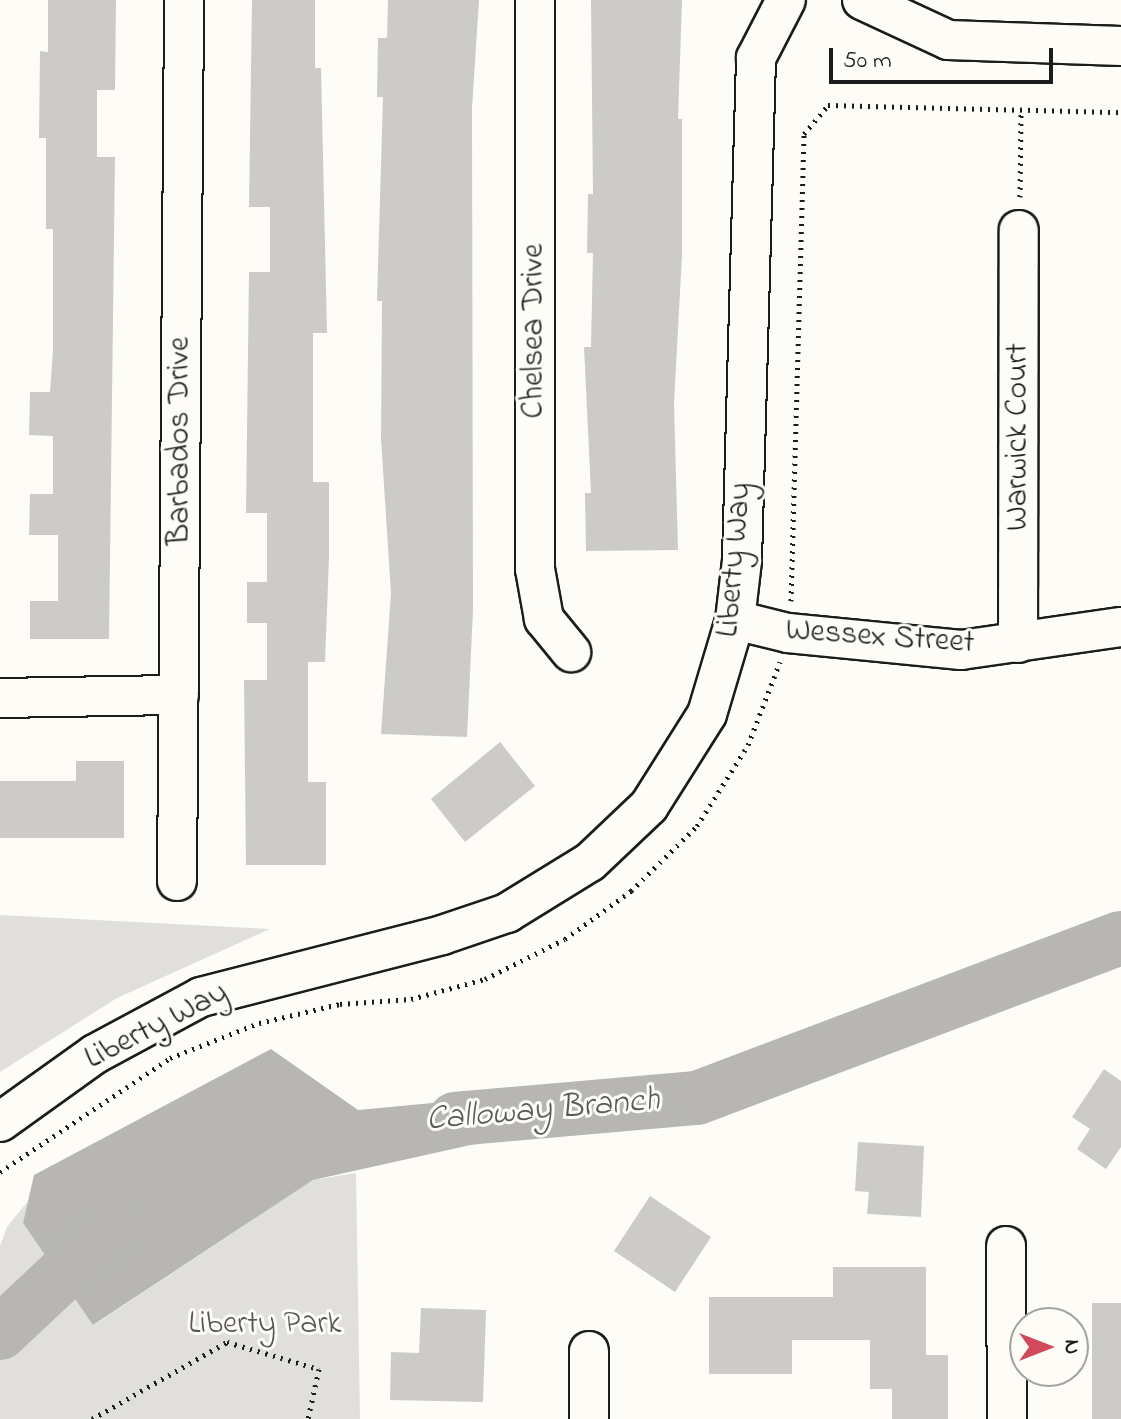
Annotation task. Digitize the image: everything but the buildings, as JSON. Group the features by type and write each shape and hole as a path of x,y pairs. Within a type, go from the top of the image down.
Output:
{"street":[{"name":"Barbados Drive","path":"177,881 184,0"},
{"name":"Chelsea Drive","path":"535,0 535,569 544,619 571,652"},
{"name":"Liberty Way","path":"0,1122 95,1054 201,997 442,935 550,891 590,862 649,806 707,714 735,620 742,560 756,58 786,0"},
{"path":"862,0 948,40 1121,46"},
{"name":"Warwick Court","path":"1018,643 1019,230"},
{"name":"Wessex Street","path":"735,620 788,633 961,650 1121,627"},
{"path":"0,698 179,695"},
{"path":"1006,1246 1007,1419"},
{"path":"589,1351 589,1419"}],"path":[{"path":"0,1172 170,1058 259,1023 340,1004 411,999 485,979 565,939 631,891 697,826 748,745 788,633 795,559 804,134 828,105 1121,112"},
{"path":"1019,230 1021,110"},
{"path":"92,1419 194,1357 227,1342 319,1369 308,1419"}],"green space":[{"path":"0,915 270,929 117,998 0,1072"},
{"name":"Liberty Park","path":"356,1173 360,1419 0,1419 0,1246 7,1227 28,1201 23,1223 94,1325 313,1180"}],"shaded area":[{"path":"271,1049 358,1110 528,1094 529,1132 313,1180 93,1325 23,1223 34,1175"}],"waterway":[{"name":"Calloway Branch","path":"455,1119 697,1098 1121,938"},
{"name":"Calloway Branch","path":"0,1333 113,1227"}]}
